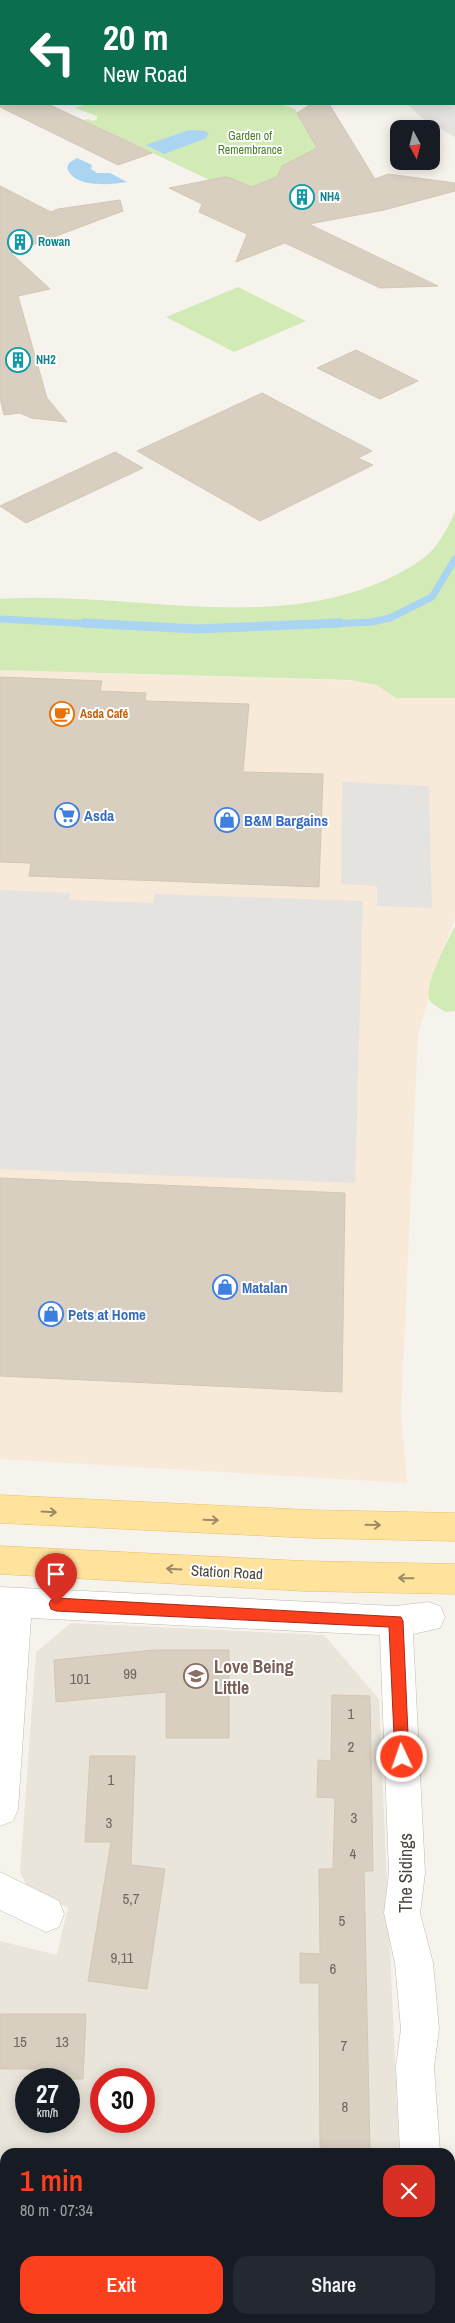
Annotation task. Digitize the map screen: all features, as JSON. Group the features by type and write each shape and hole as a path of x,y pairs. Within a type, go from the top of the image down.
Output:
{"main road":[{"path":"0,1509 312,1524 455,1527"},
{"name":"Station Road","path":"0,1560 303,1576 455,1579"}],"street":[{"name":"The Sidings","path":"8,1602 412,1619 407,1873 402,1913 414,1963 420,2029 415,2067 420,2148"},
{"path":"0,1809 8,1602"},
{"path":"0,1890 46,1914"}],"shaded area":[{"path":"408,105 455,105 455,137 440,128 440,120 425,120"},
{"path":"0,670 455,684 455,918 443,949 418,1034 401,1414 407,1483 0,1459"},
{"path":"342,782 429,786 432,908 377,906 377,886 341,884"},
{"path":"0,890 70,893 69,900 153,903 155,894 363,901 355,1183 0,1169"},
{"path":"71,1623 324,1635 379,1699 399,2148 0,2148 0,1941 57,1955 68,1907 31,1894 20,1872 36,1652"}],"green space":[{"name":"Garden of Remembrance","path":"84,105 283,105 295,109 320,153 295,170 248,188 231,178 217,178 218,184 83,120 93,121 97,119 97,116 75,108"},
{"path":"238,287 306,321 234,352 166,317"},
{"path":"455,512 455,698 396,698 377,685 351,680 0,670 0,599 99,600 200,607 250,607 299,604 348,594 394,576 410,567 434,548 446,531"},
{"path":"455,926 455,1011 446,1012 431,1002 428,995 437,964"}],"water":[{"path":"189,130 205,131 209,134 207,138 164,154 146,145"},
{"path":"77,158 92,165 91,169 97,173 110,173 127,182 93,184 77,179 67,168 69,163"}],"building":[{"path":"0,105 50,105 152,153 118,165 0,107"},
{"name":"NH4","path":"309,105 330,105 375,179 388,174 455,183 455,191 384,210 309,224 438,286 380,288 285,243 236,262 247,234 199,212 202,204 169,188 225,177 251,187 277,177 282,166 317,148 297,113"},
{"path":"0,186 51,212 58,209 120,200 123,211 11,253 50,289 18,296 47,398 67,422 31,418 20,413 4,415 0,398"},
{"path":"356,350 418,381 380,399 317,368"},
{"path":"262,393 372,451 358,458 373,465 260,521 137,451"},
{"path":"115,452 143,468 26,523 0,506"},
{"path":"0,677 102,681 100,691 146,693 145,701 249,704 243,772 323,774 319,887 29,876 31,863 0,862"},
{"name":"Matalan","path":"0,1178 345,1193 342,1392 0,1376"},
{"path":"153,1650 229,1650 229,1738 166,1738 166,1692 56,1702 54,1660"},
{"path":"332,1695 370,1696 373,1871 364,1871 370,2148 320,2148 319,1983 300,1983 300,1953 320,1954 319,1869 333,1869 335,1798 317,1797 318,1760 331,1761"},
{"path":"90,1756 135,1756 131,1865 165,1869 147,1989 88,1981 111,1842 85,1842"},
{"path":"0,2014 86,2014 83,2079 80,2079 80,2068 0,2069"}],"waterway":[{"path":"309,625 372,622 390,618 432,597 455,559"},
{"path":"0,619 109,625"},
{"path":"84,623 197,629 340,623"}],"place":[{"name":"NH4","path":"302,197"},
{"name":"Rowan","path":"20,242"},
{"name":"NH2","path":"18,360"},
{"name":"Asda Café","path":"62,714"},
{"name":"Asda","path":"67,815"},
{"name":"B&M Bargains","path":"227,820"},
{"name":"Matalan","path":"225,1287"},
{"name":"Pets at Home","path":"51,1314"},
{"name":"Love Being Little","path":"196,1676"}],"route":[{"path":"56,1604 396,1621 402,1757"}]}
